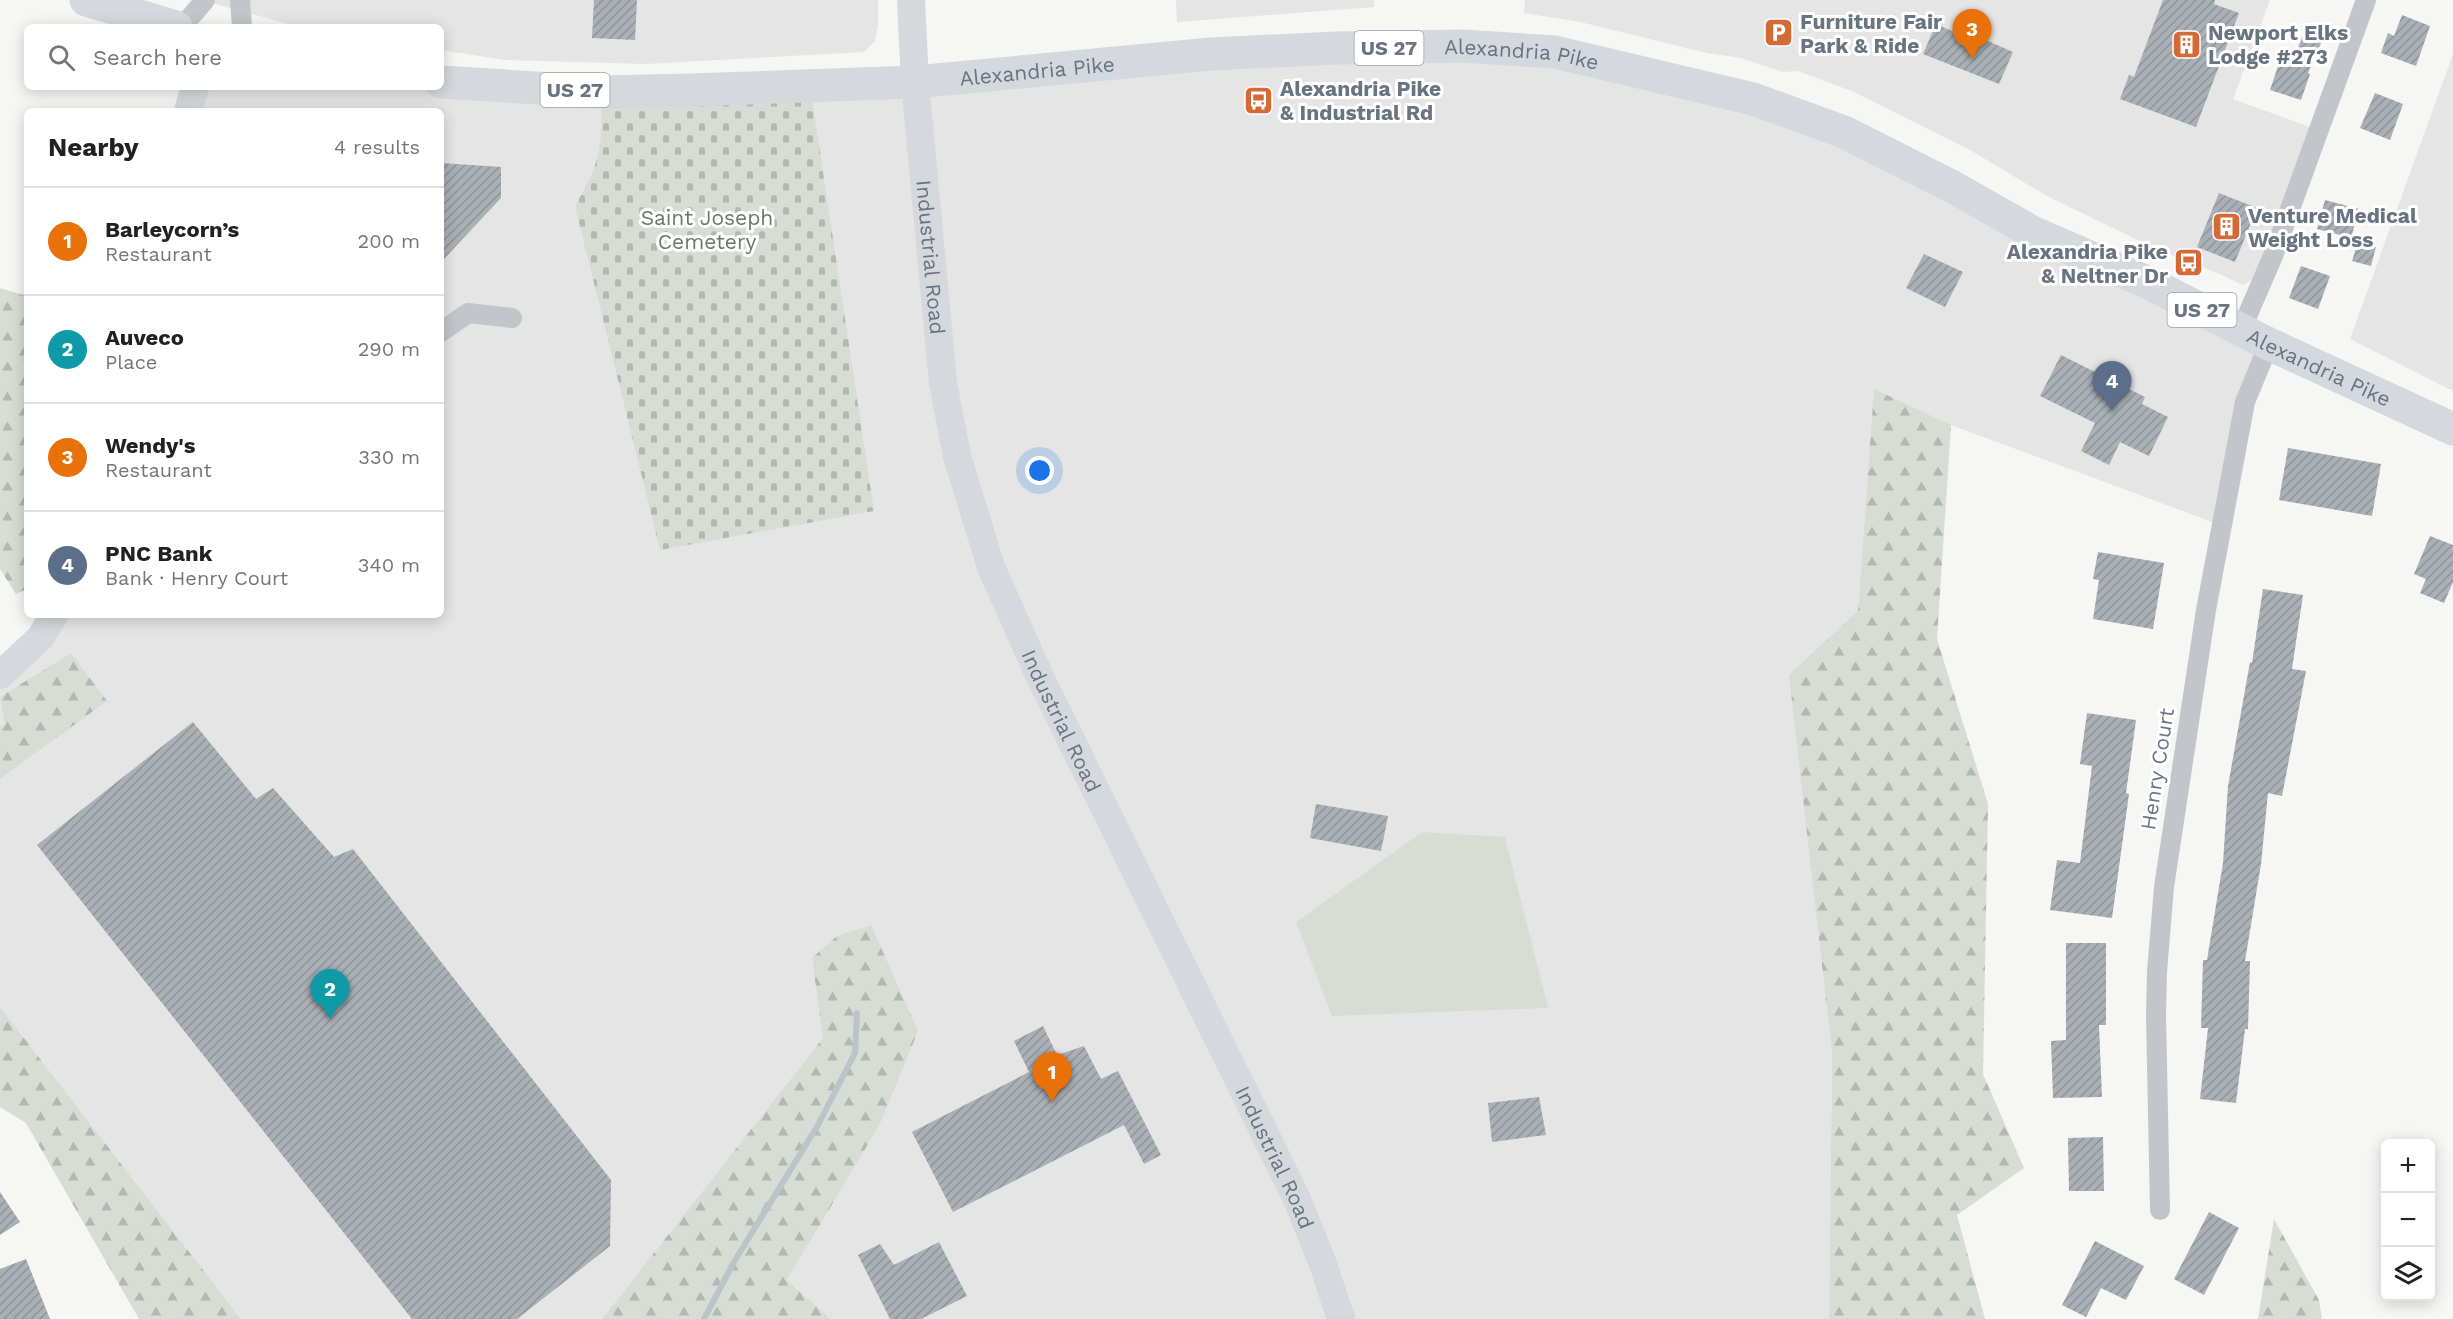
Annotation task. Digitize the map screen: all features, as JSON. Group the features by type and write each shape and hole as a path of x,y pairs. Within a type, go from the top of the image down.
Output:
{"highway":[{"path":"86,0 166,24"},
{"name":"Alexandria Pike","path":"444,82 601,92 915,82 1210,54 1337,48 1463,46 1554,52 1753,99 1833,128 1953,187 2034,233 2147,282 2255,337 2453,429"}],"main road":[{"name":"Industrial Road","path":"911,0 915,82 938,337 949,422 991,567 1040,677 1296,1197 1323,1264 1341,1319"},
{"path":"189,108 194,90"},
{"path":"0,675 40,638 52,618"}],"street":[{"path":"185,24 205,0"},
{"path":"240,0 242,24"},
{"name":"Henry Court","path":"2160,1210 2157,972 2164,887 2206,610 2255,337 2273,256 2366,0"},
{"path":"444,330 468,314 512,318"}],"shaded area":[{"path":"201,0 878,0 878,26 875,41 864,52 646,64 505,60 444,50 444,24 288,24"},
{"path":"1176,0 1374,0 1374,7 1177,22"},
{"path":"1525,0 2270,0 2233,99 2310,127 2258,276 2243,285 2156,249 2047,196 1970,150 1854,92 1798,71 1783,72 1741,58 1707,53 1580,22 1524,13"},
{"path":"1463,46 1753,99 2269,344 2223,526 1951,425 1874,390 1858,612 1790,676 1832,1053 1829,1319 831,1319 787,1280 879,1126 812,958 824,1037 602,1319 241,1319 0,1007 0,675 51,618 444,618 444,108 189,108 194,90 444,90 444,87 601,92 602,141 598,161 590,181 810,86"},
{"path":"2453,54 2453,391 2350,339"}],"green space":[{"name":"Saint Joseph Cemetery","path":"810,86 874,511 660,550 575,206 591,176 599,151 601,92"},
{"path":"0,288 24,295 24,590 16,594 0,569"},
{"path":"1874,389 1951,425 1937,639 1988,804 1983,1074 2024,1168 1957,1215 1985,1319 1829,1319 1832,1053 1789,675 1858,611"},
{"path":"71,653 107,701 0,779 0,727 5,724 0,697"},
{"path":"1422,832 1505,837 1548,1008 1332,1016 1296,922"},
{"path":"871,925 918,1031 879,1126 787,1280 831,1319 602,1319 823,1038 812,958 837,936"},
{"path":"0,1007 241,1319 139,1319 26,1123 0,1107"},
{"path":"2274,1219 2319,1300 2322,1319 2258,1319"}],"building":[{"path":"594,0 637,0 635,40 592,38"},
{"name":"Newport Elks Lodge #273","path":"2163,0 2215,0 2214,4 2239,13 2196,127 2120,99 2129,75 2134,77"},
{"path":"2402,15 2430,26 2416,66 2381,53 2388,33 2394,36"},
{"path":"1936,24 1954,32 1956,27 2013,52 1999,84 1923,54"},
{"path":"2304,34 2322,41 2308,73 2310,74 2301,100 2270,90 2279,63 2289,67"},
{"path":"2375,93 2403,104 2390,140 2360,128"},
{"path":"444,163 501,167 501,198 444,259"},
{"name":"Venture Medical Weight Loss","path":"2219,193 2257,208 2235,262 2197,247"},
{"path":"2325,200 2359,209 2351,238 2317,229"},
{"path":"2358,242 2376,247 2371,266 2352,261"},
{"path":"1924,254 1963,272 1945,307 1906,288"},
{"path":"2301,266 2330,276 2318,309 2289,298"},
{"path":"2061,355 2145,397 2142,404 2168,417 2149,456 2120,442 2109,465 2081,451 2095,423 2040,396"},
{"path":"2288,448 2381,464 2372,516 2279,500"},
{"path":"2430,536 2453,545 2453,582 2444,603 2420,593 2426,579 2414,574"},
{"path":"2098,552 2164,563 2153,629 2093,619 2099,580 2093,579"},
{"path":"2263,589 2303,595 2292,669 2306,671 2282,796 2268,793 2261,864 2245,961 2250,961 2248,1029 2245,1029 2236,1103 2200,1099 2208,1028 2201,1028 2203,960 2207,960 2223,863 2228,786 2250,662 2252,663"},
{"path":"2087,713 2136,720 2126,793 2129,794 2112,918 2050,910 2057,860 2080,863 2092,766 2080,764"},
{"path":"193,722 256,799 273,788 334,857 353,849 611,1180 610,1246 517,1319 412,1319 37,845"},
{"path":"1316,804 1388,816 1381,851 1310,838"},
{"path":"2066,943 2106,943 2106,1025 2099,1025 2102,1097 2053,1098 2051,1041 2066,1040"},
{"path":"1043,1026 1057,1055 1084,1046 1101,1079 1118,1071 1161,1155 1144,1164 1124,1125 953,1212 912,1132 1029,1072 1014,1041"},
{"path":"1539,1097 1546,1135 1492,1142 1488,1103"},
{"path":"2103,1137 2104,1191 2069,1191 2068,1138"},
{"path":"0,1192 20,1222 0,1235"},
{"path":"2209,1212 2239,1228 2204,1295 2174,1279"},
{"path":"2095,1241 2144,1266 2126,1300 2101,1288 2086,1317 2062,1305"},
{"path":"939,1242 967,1296 921,1319 890,1319 858,1255 880,1244 894,1265"},
{"path":"26,1259 50,1319 0,1319 0,1269"}],"waterway":[{"path":"704,1319 734,1262 818,1125 855,1053 857,1013"}],"place":[{"name":"Furniture Fair Park & Ride","path":"1779,33"},
{"name":"Newport Elks Lodge #273","path":"2187,44"},
{"name":"Wendy's","path":"1972,59"},
{"name":"Alexandria Pike & Industrial Rd","path":"1259,100"},
{"name":"Venture Medical Weight Loss","path":"2227,227"},
{"name":"Alexandria Pike & Neltner Dr","path":"2189,263"},
{"name":"PNC Bank","path":"2112,411"},
{"name":"Auveco","path":"330,1019"},
{"name":"Barleycorn’s","path":"1052,1102"}]}
